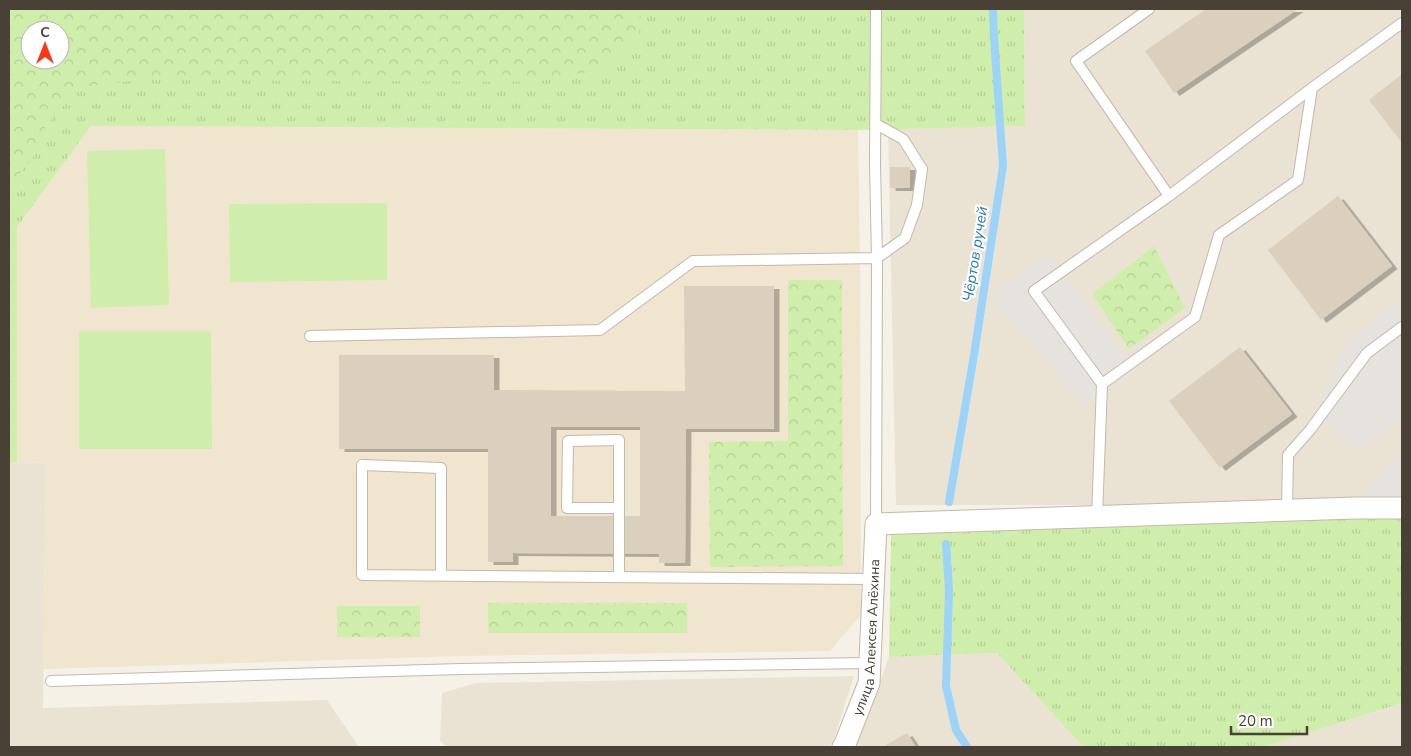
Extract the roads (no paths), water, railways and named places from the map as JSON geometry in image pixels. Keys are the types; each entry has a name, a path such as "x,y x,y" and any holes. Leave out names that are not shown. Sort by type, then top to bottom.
{"street":[{"path":"876,524 1402,508"},
{"name":"улица Алексея Алёхина","path":"843,747 846,744 869,684 876,524"}],"lane":[{"path":"876,9 876,524"},
{"path":"1150,9 1076,61 1169,196"},
{"path":"1097,517 1102,384 1034,291 1169,196 1402,23"},
{"path":"1102,384 1195,317 1219,235 1298,180 1312,88"},
{"path":"310,336 600,330 693,260 877,258 905,238 917,204 922,169 903,139 876,124"},
{"path":"1287,510 1288,455 1310,430 1367,353 1402,327"},
{"path":"618,577 619,508 619,440 568,441 567,508 619,508"},
{"path":"441,576 441,468 362,465 362,575 441,576 874,579"},
{"path":"51,681 461,669 870,663"}],"waterway":[{"name":"Чёртов ручей","path":"949,502 1003,166 993,9"},
{"name":"Чёртов ручей","path":"946,544 949,591 946,686 956,730 967,747"}]}
